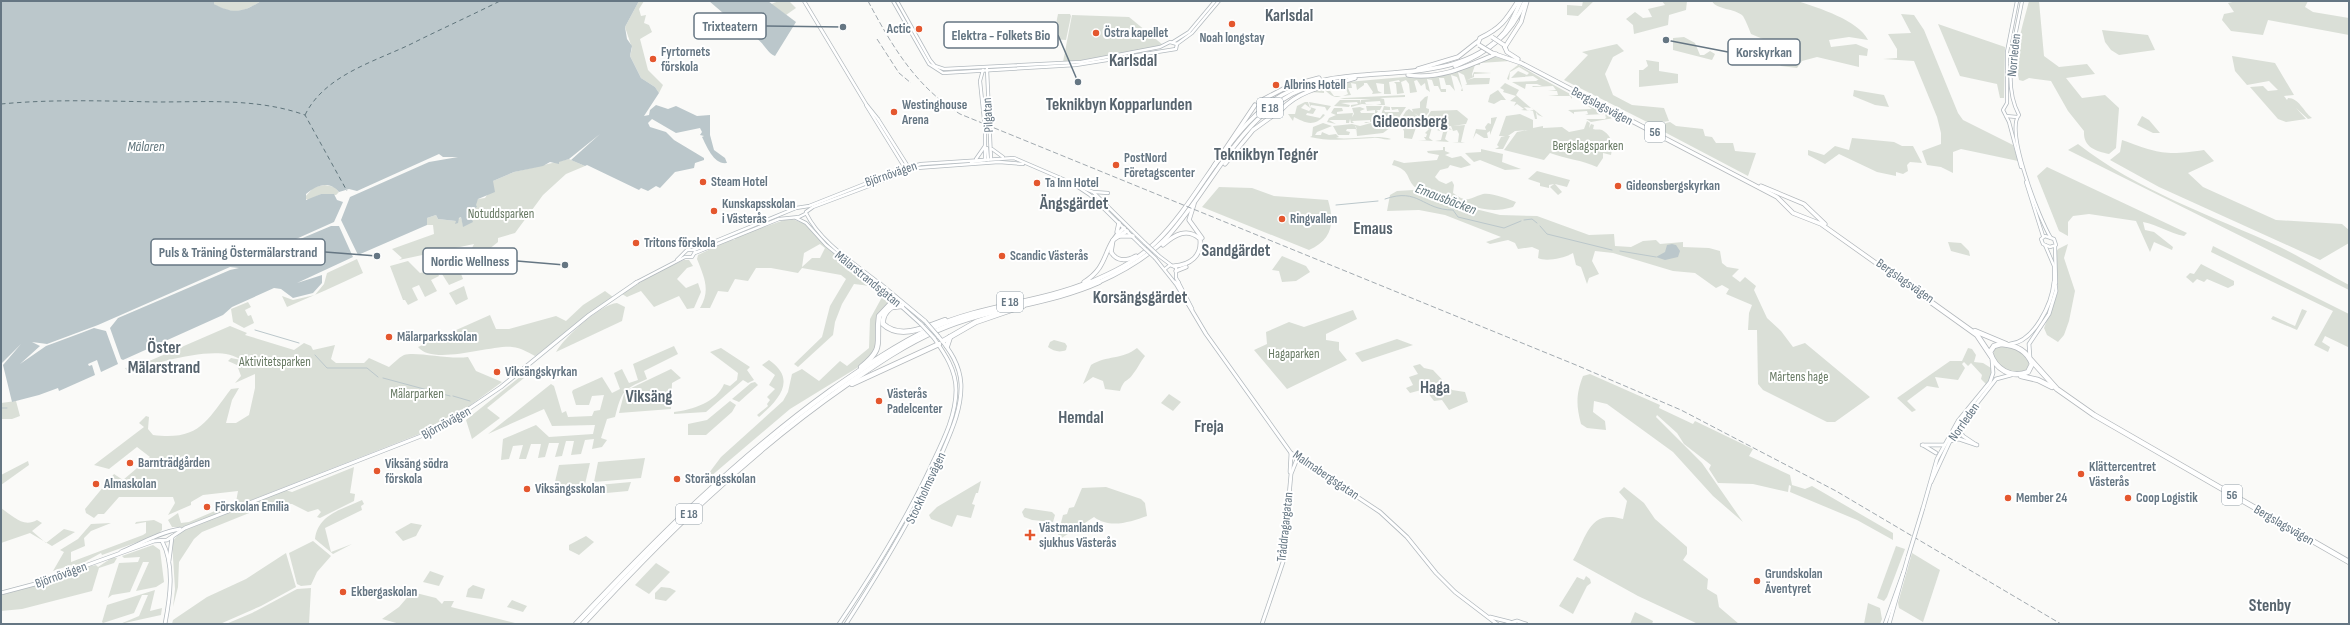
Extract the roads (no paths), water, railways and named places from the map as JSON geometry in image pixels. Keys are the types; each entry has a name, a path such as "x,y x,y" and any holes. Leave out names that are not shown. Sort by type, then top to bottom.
{"highway":[{"path":"1478,43 1484,36 1493,33 1501,26 1518,1"},
{"name":"E 18","path":"1264,99 1303,82 1328,76 1388,74 1434,69 1477,53 1492,43 1506,30 1515,16 1521,1"},
{"path":"1497,54 1502,52 1522,22 1526,1"},
{"name":"E 18","path":"1408,75 1451,67 1484,52 1510,30 1526,1"},
{"name":"Bergslagsvägen","path":"1484,36 1492,37 1505,46 1511,55 1581,94 1794,201"},
{"name":"E 18","path":"1388,74 1419,69 1448,61 1472,49 1478,43"},
{"name":"56","path":"1478,43 1492,53 1497,54"},
{"name":"Bergslagsvägen","path":"1497,54 1521,63 1770,193 1788,208"},
{"name":"E 18","path":"891,307 884,315 883,322 888,328 897,331 916,329 967,314 1054,293 1101,278 1121,268 1144,253 1167,230 1249,129 1276,104 1311,86 1355,78 1425,75 1449,71 1497,54"},
{"name":"E 18","path":"583,624 649,554 714,492 788,428 841,389 890,356 940,329 988,311 1081,289 1106,280 1131,267 1155,248 1195,200 1247,126 1278,98 1305,84 1345,76"},
{"name":"E 18","path":"1282,109 1291,99 1308,90 1355,78"},
{"name":"E 18","path":"1210,177 1216,161 1255,105"},
{"name":"E 18","path":"1210,177 1253,130 1271,117"},
{"name":"E 18","path":"1176,271 1195,261 1203,248 1202,238 1189,220 1195,200"},
{"path":"1788,208 1788,203 1794,201"},
{"name":"56","path":"1794,201 1804,204 1808,209"},
{"name":"56","path":"1788,208 1793,213 1801,216"},
{"path":"1801,216 1807,214 1808,209"},
{"name":"Bergslagsvägen","path":"1808,209 1822,222 1977,332 2007,344"},
{"name":"Bergslagsvägen","path":"1801,216 1820,224 1977,335 1991,358"},
{"path":"1119,223 1118,234 1133,236"},
{"name":"E 18","path":"1054,293 1084,282 1098,273 1104,265 1108,244 1118,234 1127,228"},
{"name":"E 18","path":"1155,248 1159,248 1172,237 1182,232 1191,232 1198,236 1201,242 1198,253 1185,265 1173,266"},
{"name":"E 18","path":"1118,234 1110,247 1114,257 1128,260 1144,253"},
{"path":"891,307 896,300"},
{"name":"E 18","path":"843,382 875,354 880,340 879,316 896,300"},
{"name":"E 18","path":"841,389 941,342 976,322 1036,300"},
{"path":"891,307 902,306"},
{"name":"E 18","path":"576,624 644,552 706,493 781,428 843,382 915,337 967,314"},
{"path":"947,346 953,335"},
{"path":"1991,358 1994,346 2007,344"},
{"name":"56","path":"2007,344 2023,351 2030,359"},
{"name":"56","path":"1991,358 1999,368 2016,374"},
{"path":"2016,374 2028,372 2031,366 2030,359"},
{"name":"Bergslagsvägen","path":"2030,359 2038,372 2052,384 2115,427"},
{"name":"Bergslagsvägen","path":"2016,374 2046,384 2115,427 2349,562"}],"main road":[{"path":"804,1 902,163 908,169"},
{"path":"807,1 810,9"},
{"path":"893,1 934,64 944,69 981,67 987,77"},
{"path":"897,1 929,64 939,71 946,73 1082,64 1168,49 1176,49 1177,44 1192,33 1219,1"},
{"path":"984,71 999,66 1088,61 1166,45 1189,32 1215,1"},
{"name":"Norrleden","path":"2005,116 2002,110 2006,107 2007,52 2017,1"},
{"name":"Norrleden","path":"2017,118 2019,115 2015,109 2012,95 2011,69 2022,1"},
{"path":"1173,42 1177,44"},
{"path":"1166,45 1168,49"},
{"path":"939,71 952,69"},
{"path":"987,77 991,70"},
{"name":"Pilgatan","path":"984,71 985,146 988,160"},
{"name":"Pilgatan","path":"987,77 989,134 992,149 988,160"},
{"path":"865,103 878,119 908,169"},
{"path":"2006,107 2015,109"},
{"path":"2005,116 2017,118 2016,134 2024,168 2046,232 2055,241 2054,259 2056,291 2052,308 2036,329 2022,342 2007,344"},
{"path":"2005,116 2010,122 2043,236 2040,240 2045,245 2052,264 2054,291 2049,306 2029,344 2030,359"},
{"path":"976,159 985,146"},
{"path":"992,149 1003,157"},
{"path":"988,160 1003,157 1008,158 1026,163 1093,192 1108,193"},
{"path":"988,160 1008,158"},
{"name":"Björnövägen","path":"793,210 900,169 948,164 976,159 988,160"},
{"path":"988,160 1025,164 1076,186 1096,200 1119,223 1127,228 1164,269 1173,266"},
{"name":"Björnövägen","path":"948,164 966,165 988,160"},
{"path":"900,169 902,163"},
{"name":"Björnövägen","path":"795,217 802,217 813,207 908,169"},
{"path":"1093,192 1096,200"},
{"path":"1102,196 1102,202"},
{"path":"1096,200 1102,202 1127,228 1159,256 1173,266"},
{"name":"Mälarstrandsgatan","path":"801,207 806,213 807,219 828,241 896,300 934,338 941,342"},
{"path":"793,210 791,214 795,217"},
{"path":"695,252 793,210"},
{"path":"685,257 684,252 688,249 695,252 756,228 788,217 795,217"},
{"name":"Mälarstrandsgatan","path":"795,217 806,224 826,245 925,321 938,336 941,342"},
{"path":"2043,236 2051,238"},
{"path":"2045,245 2055,246"},
{"name":"Björnövägen","path":"675,261 684,252"},
{"name":"Björnövägen","path":"1,593 35,584 119,553 172,536 185,528 439,429 470,410 616,296 675,261 685,257 692,257 695,252"},
{"name":"Malmabergsgatan","path":"1173,266 1192,310"},
{"name":"Malmabergsgatan","path":"1164,269 1231,370 1291,453 1297,459 1380,512 1407,537 1436,573 1455,592 1497,624"},
{"path":"1168,274 1176,271"},
{"name":"Stockholmsvägen","path":"846,624 883,568 911,520 956,418 961,383 958,366 947,346 941,342"},
{"name":"Stockholmsvägen","path":"839,624 885,557 907,518 950,421 955,402 956,382 951,363 941,342"},
{"name":"Norrleden","path":"1889,624 1937,459 1958,421 1990,382 1991,358"},
{"name":"Norrleden","path":"1929,485 1950,441 1958,428 1996,379 2016,374"},
{"path":"1950,441 1959,439 1976,445 1963,436 1958,428"},
{"path":"1936,453 1934,450 1922,445 1944,445"},
{"name":"Tråddragargatan","path":"1262,624 1283,562 1291,474 1291,453"},
{"name":"Tråddragargatan","path":"1291,474 1297,459"},
{"name":"Björnövägen","path":"119,553 160,535 165,531 185,528"},
{"path":"165,624 170,594 169,563 172,536 171,530"},
{"path":"160,535 161,540 165,544 169,563"},
{"name":"Norrleden","path":"1885,624 1902,572 1904,571"},
{"name":"Malmabergsgatan","path":"1486,615 1509,623 1517,621 1526,624"}],"water":[{"name":"Mälaren","path":"1,1 214,1 214,4 221,7 232,11 238,11 248,8 261,1 639,1 625,27 627,39 632,46 630,56 641,78 655,87 659,93 644,116 649,115 650,110 656,105 668,109 676,106 697,116 710,115 710,135 714,150 725,158 727,163 722,163 715,158 706,146 702,137 704,136 700,135 702,132 700,128 676,133 652,119 648,123 650,127 666,132 674,140 704,158 704,160 695,163 694,168 675,172 660,188 656,186 648,191 641,188 639,190 587,165 585,166 571,160 600,134 569,159 559,162 559,164 550,162 543,166 514,172 493,181 495,192 478,199 476,205 477,207 469,213 473,222 463,227 461,217 459,218 458,223 455,224 456,221 438,219 436,215 427,218 427,225 358,255 341,220 350,197 429,162 458,157 443,157 439,154 357,191 349,189 339,192 331,186 318,186 306,194 306,200 321,194 334,194 337,200 343,202 334,222 267,252 239,257 267,253 331,226 339,226 353,257 297,283 322,275 322,283 313,293 293,298 281,289 274,288 232,307 223,315 123,360 121,359 110,328 118,318 230,270 239,268 230,267 98,325 47,344 32,342 40,346 20,364 46,346 94,328 106,331 118,364 101,372 97,360 88,364 89,366 92,365 95,375 59,391 58,388 12,402 3,365 21,344 1,364"},
{"path":"709,1 768,1 796,22 775,56 754,37 759,34 736,16 730,19"},
{"path":"1667,245 1676,245 1680,251 1678,257 1665,260 1656,257 1665,252"}],"waterway":[{"name":"Emausbäcken","path":"1385,199 1396,196 1413,197 1434,207 1453,210 1458,217 1504,228 1521,221"},
{"name":"Emausbäcken","path":"1336,205 1378,201"},
{"name":"Emausbäcken","path":"1524,220 1532,219 1537,223"},
{"name":"Emausbäcken","path":"1540,226 1547,234 1612,250"},
{"name":"Emausbäcken","path":"1620,251 1656,257"},
{"path":"255,330 299,343"},
{"path":"315,355 327,368 367,368 378,377"},
{"path":"383,378 450,396"},
{"path":"453,396 470,401"},
{"path":"1,408 7,408"}],"railway":[{"path":"868,1 886,34 906,64 930,91 960,114 1576,365 1681,410 1836,491 2061,624"},
{"path":"877,39 899,73 911,83"}],"place":[{"name":"Noah longstay","path":"1232,24"},
{"name":"Trixteatern","path":"843,27"},
{"name":"Actic","path":"919,29"},
{"name":"Östra kapellet","path":"1096,33"},
{"name":"Korskyrkan","path":"1666,40"},
{"name":"Fyrtornets förskola","path":"653,59"},
{"name":"Elektra - Folkets Bio","path":"1078,82"},
{"name":"Albrins Hotell","path":"1276,85"},
{"name":"Westinghouse Arena","path":"894,112"},
{"name":"PostNord Företagscenter","path":"1116,165"},
{"name":"Steam Hotel","path":"703,182"},
{"name":"Ta Inn Hotel","path":"1037,183"},
{"name":"Gideonsbergskyrkan","path":"1618,186"},
{"name":"Kunskapsskolan i Västerås","path":"714,211"},
{"name":"Ringvallen","path":"1282,219"},
{"name":"Tritons förskola","path":"636,243"},
{"name":"Puls & Träning Östermälarstrand","path":"377,256"},
{"name":"Scandic Västerås","path":"1002,256"},
{"name":"Nordic Wellness","path":"565,265"},
{"name":"Mälarparksskolan","path":"389,337"},
{"name":"Viksängskyrkan","path":"497,372"},
{"name":"Västerås Padelcenter","path":"879,401"},
{"name":"Barnträdgården","path":"130,463"},
{"name":"Viksäng södra förskola","path":"377,471"},
{"name":"Klättercentret Västerås","path":"2081,474"},
{"name":"Storängsskolan","path":"677,479"},
{"name":"Almaskolan","path":"96,484"},
{"name":"Viksängsskolan","path":"527,489"},
{"name":"Member 24","path":"2008,498"},
{"name":"Coop Logistik","path":"2128,498"},
{"name":"Förskolan Emilia","path":"207,507"},
{"name":"Västmanlands sjukhus Västerås","path":"1030,535"},
{"name":"Grundskolan Äventyret","path":"1757,581"},
{"name":"Ekbergaskolan","path":"343,592"}],"district":[{"name":"Karlsdal","path":"1289,16"},
{"name":"Karlsdal","path":"1133,61"},
{"name":"Teknikbyn Kopparlunden","path":"1119,105"},
{"name":"Gideonsberg","path":"1410,122"},
{"name":"Teknikbyn Tegnér","path":"1266,155"},
{"name":"Ängsgärdet","path":"1074,204"},
{"name":"Emaus","path":"1373,229"},
{"name":"Sandgärdet","path":"1236,251"},
{"name":"Korsängsgärdet","path":"1140,298"},
{"name":"Öster Mälarstrand","path":"164,358"},
{"name":"Haga","path":"1435,388"},
{"name":"Viksäng","path":"649,397"},
{"name":"Hemdal","path":"1081,418"},
{"name":"Freja","path":"1209,427"},
{"name":"Stenby","path":"2270,606"}],"park label":[{"name":"Bergslagsparken","path":"1588,146"},
{"name":"Notuddsparken","path":"501,214"},
{"name":"Hagaparken","path":"1294,354"},
{"name":"Aktivitetsparken","path":"275,362"},
{"name":"Mårtens hage","path":"1799,377"},
{"name":"Mälarparken","path":"417,394"}]}
